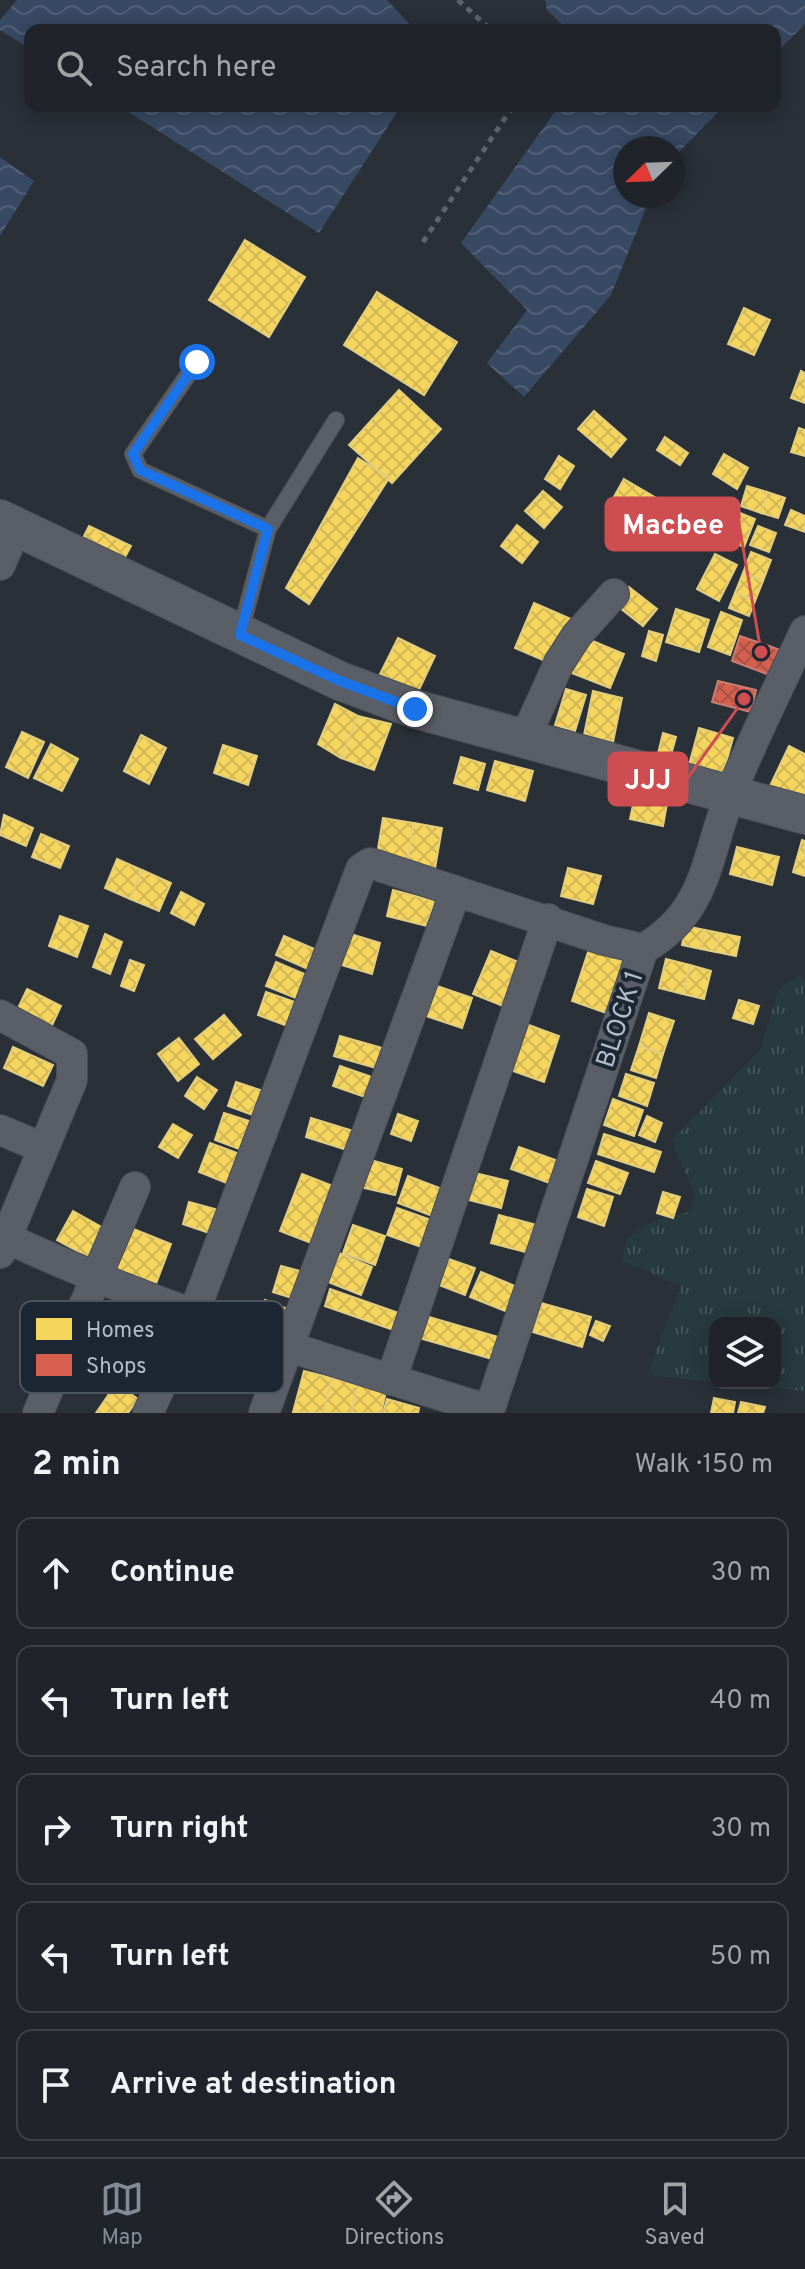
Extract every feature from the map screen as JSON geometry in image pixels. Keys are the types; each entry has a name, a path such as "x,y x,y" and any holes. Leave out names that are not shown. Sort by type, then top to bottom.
{"street":[{"path":"0,565 8,523 340,681 415,709 805,815"},
{"path":"524,740 559,663 577,635 614,594"},
{"name":"BLOCK 1","path":"391,1380 482,1408 491,1405 643,949 669,934 701,888 730,795 805,631"},
{"path":"199,1301 361,869 370,863 548,919 604,940 643,949"},
{"path":"284,1364 456,891"},
{"path":"284,1347 391,1380 548,919"},
{"path":"0,1015 72,1054 72,1080 2,1242 162,1301"},
{"path":"0,1130 41,1147"},
{"path":"87,1301 135,1187"},
{"path":"38,1413 47,1393"},
{"path":"148,1413 157,1393"},
{"path":"264,1413 272,1393"}],"lane":[{"path":"197,362 133,454 140,470 268,529"},
{"path":"240,635 268,529 336,420"}],"path":[{"path":"458,0 484,24"},
{"path":"423,242 509,112"}],"green space":[{"path":"799,975 805,981 805,1391 781,1388 781,1317 709,1317 709,1381 647,1375 681,1286 622,1261 626,1239 655,1220 688,1212 695,1195 671,1141 760,1050 778,990"}],"water":[{"path":"17,0 387,0 409,24 24,24 24,45 0,30 0,20"},
{"path":"545,0 805,0 805,24 781,48 781,24 562,24 547,10"},
{"path":"128,112 397,112 319,233"},
{"path":"555,112 718,112 685,146 685,136 613,136 613,208 646,208 611,295 524,397 487,363 527,310 461,243"},
{"path":"0,157 34,181 0,236"}],"building: Homes":[{"path":"245,240 305,277 269,337 209,300"},
{"path":"377,292 457,342 424,395 344,345"},
{"path":"744,308 770,320 754,355 728,344"},
{"path":"801,371 805,373 805,403 791,398"},
{"path":"399,390 441,429 392,483 349,445"},
{"path":"594,411 626,439 611,457 578,429"},
{"path":"799,428 805,430 805,456 791,452"},
{"path":"665,437 688,453 680,465 657,450"},
{"path":"724,454 748,468 737,489 713,474"},
{"path":"559,456 574,466 560,489 545,479"},
{"path":"358,458 389,478 309,604 286,588"},
{"path":"624,479 660,500 641,532 606,511"},
{"path":"747,486 767,492 761,513 741,506"},
{"path":"543,491 562,507 544,528 525,511"},
{"path":"767,492 785,498 778,518 761,513"},
{"path":"791,510 805,516 805,532 785,525"},
{"path":"740,513 755,519 744,547 729,541"},
{"path":"517,525 538,542 522,563 501,546"},
{"path":"89,526 131,546 124,559 82,540"},
{"path":"758,526 776,533 769,552 750,545"},
{"path":"751,552 771,560 763,581 743,573"},
{"path":"715,554 737,565 719,601 697,589"},
{"path":"743,573 763,581 755,601 735,593"},
{"path":"629,587 657,609 643,626 615,604"},
{"path":"735,593 755,601 749,616 729,608"},
{"path":"534,603 571,619 552,664 515,648"},
{"path":"676,609 709,620 699,652 666,642"},
{"path":"721,612 742,620 730,655 708,647"},
{"path":"649,631 663,635 656,661 642,656"},
{"path":"583,637 624,654 610,688 569,672"},
{"path":"398,638 435,656 418,692 380,674"},
{"path":"566,689 586,695 575,731 555,725"},
{"path":"593,691 622,698 613,742 584,735"},
{"path":"335,704 358,716 341,758 318,744"},
{"path":"358,716 391,724 374,770 341,758"},
{"path":"699,728 733,738 720,785 686,776"},
{"path":"22,732 44,742 28,778 6,767"},
{"path":"663,733 676,737 666,773 654,770"},
{"path":"141,735 166,748 149,784 124,771"},
{"path":"51,744 78,759 62,791 34,778"},
{"path":"223,745 257,756 248,785 214,773"},
{"path":"789,746 805,754 805,807 769,788"},
{"path":"461,757 485,764 478,790 454,783"},
{"path":"495,761 533,771 525,801 487,790"},
{"path":"636,791 668,798 663,826 630,819"},
{"path":"4,815 33,828 26,846 0,835"},
{"path":"383,818 414,823 406,870 376,861"},
{"path":"414,823 442,828 434,874 406,870"},
{"path":"41,834 69,846 60,868 32,857"},
{"path":"802,840 805,841 805,876 793,872"},
{"path":"737,847 779,857 772,885 730,874"},
{"path":"117,859 142,870 130,899 105,888"},
{"path":"568,868 601,876 593,904 561,896"},
{"path":"142,870 171,883 159,911 130,899"},
{"path":"393,890 434,901 427,926 387,916"},
{"path":"181,892 204,904 194,925 171,913"},
{"path":"60,916 88,926 77,957 49,946"},
{"path":"686,926 705,930 701,949 682,945"},
{"path":"705,930 720,933 716,952 701,949"},
{"path":"344,932 380,943 372,974 335,963"},
{"path":"720,933 740,937 736,956 716,952"},
{"path":"105,934 122,942 110,974 93,967"},
{"path":"284,936 319,951 310,970 276,955"},
{"path":"589,949 627,963 609,1014 572,1001"},
{"path":"491,951 521,963 503,1006 473,994"},
{"path":"666,959 690,965 683,994 659,988"},
{"path":"130,960 144,965 134,991 121,986"},
{"path":"276,962 307,975 298,999 266,986"},
{"path":"690,965 711,971 704,999 683,994"},
{"path":"431,984 472,998 462,1028 420,1014"},
{"path":"27,989 61,1006 46,1038 12,1021"},
{"path":"266,992 298,1003 290,1027 258,1015"},
{"path":"739,1000 759,1006 753,1024 733,1018"},
{"path":"649,1013 674,1021 663,1054 639,1046"},
{"path":"224,1015 241,1035 213,1059 195,1039"},
{"path":"526,1024 559,1036 544,1082 510,1070"},
{"path":"340,1036 382,1048 376,1068 334,1056"},
{"path":"179,1038 199,1064 178,1081 158,1054"},
{"path":"639,1046 663,1054 656,1078 631,1070"},
{"path":"13,1047 53,1065 43,1086 4,1068"},
{"path":"340,1066 375,1078 368,1098 333,1086"},
{"path":"626,1074 654,1083 647,1106 619,1096"},
{"path":"197,1077 217,1090 204,1109 185,1096"},
{"path":"236,1082 263,1091 255,1116 228,1106"},
{"path":"613,1099 643,1110 634,1136 604,1125"},
{"path":"224,1113 252,1122 242,1150 215,1140"},
{"path":"398,1114 418,1121 411,1141 391,1134"},
{"path":"647,1116 662,1123 655,1142 639,1135"},
{"path":"311,1118 353,1131 347,1150 306,1137"},
{"path":"173,1124 192,1135 178,1158 159,1147"},
{"path":"604,1134 661,1152 654,1172 598,1154"},
{"path":"210,1143 240,1154 229,1184 199,1172"},
{"path":"519,1147 564,1163 555,1185 511,1169"},
{"path":"367,1159 402,1169 395,1195 360,1187"},
{"path":"596,1161 628,1173 620,1194 588,1183"},
{"path":"475,1173 508,1181 501,1208 469,1200"},
{"path":"302,1174 333,1186 311,1243 280,1231"},
{"path":"408,1176 445,1190 435,1217 398,1203"},
{"path":"587,1189 613,1197 604,1226 578,1217"},
{"path":"663,1192 680,1197 673,1218 657,1213"},
{"path":"189,1202 222,1211 215,1235 183,1224"},
{"path":"397,1208 437,1222 427,1249 387,1235"},
{"path":"73,1211 105,1229 90,1258 57,1240"},
{"path":"499,1215 544,1227 537,1255 491,1243"},
{"path":"353,1225 385,1236 375,1265 343,1253"},
{"path":"131,1228 171,1244 154,1289 113,1273"},
{"path":"339,1253 372,1267 361,1295 328,1282"},
{"path":"440,1256 475,1268 465,1295 431,1282"},
{"path":"281,1266 300,1271 292,1298 273,1292"},
{"path":"481,1272 520,1288 510,1313 470,1297"},
{"path":"330,1289 404,1315 399,1332 325,1306"},
{"path":"120,1295 132,1301 117,1301"},
{"path":"541,1303 591,1317 582,1347 533,1332"},
{"path":"284,1307 293,1311 284,1335"},
{"path":"422,1315 498,1337 492,1359 416,1337"},
{"path":"596,1321 610,1326 603,1341 590,1335"},
{"path":"304,1371 332,1378 323,1413 293,1412"},
{"path":"332,1378 358,1385 351,1413 323,1413"},
{"path":"358,1385 386,1392 381,1413 351,1413"},
{"path":"110,1393 129,1393 138,1399 128,1413 96,1413"},
{"path":"714,1398 735,1402 733,1413 711,1413"},
{"path":"387,1399 419,1408 418,1413 383,1413"},
{"path":"741,1402 765,1407 763,1413 738,1413"}],"building: Shops":[{"path":"740,636 783,651 775,677 732,661"},
{"path":"718,681 756,690 751,712 712,702"}],"place":[{"name":"Macbee","path":"761,652"},
{"name":"JJJ","path":"744,699"}],"route":[{"path":"197,362 133,454 140,470 157,480 268,529 240,635 340,681 415,709"}]}
